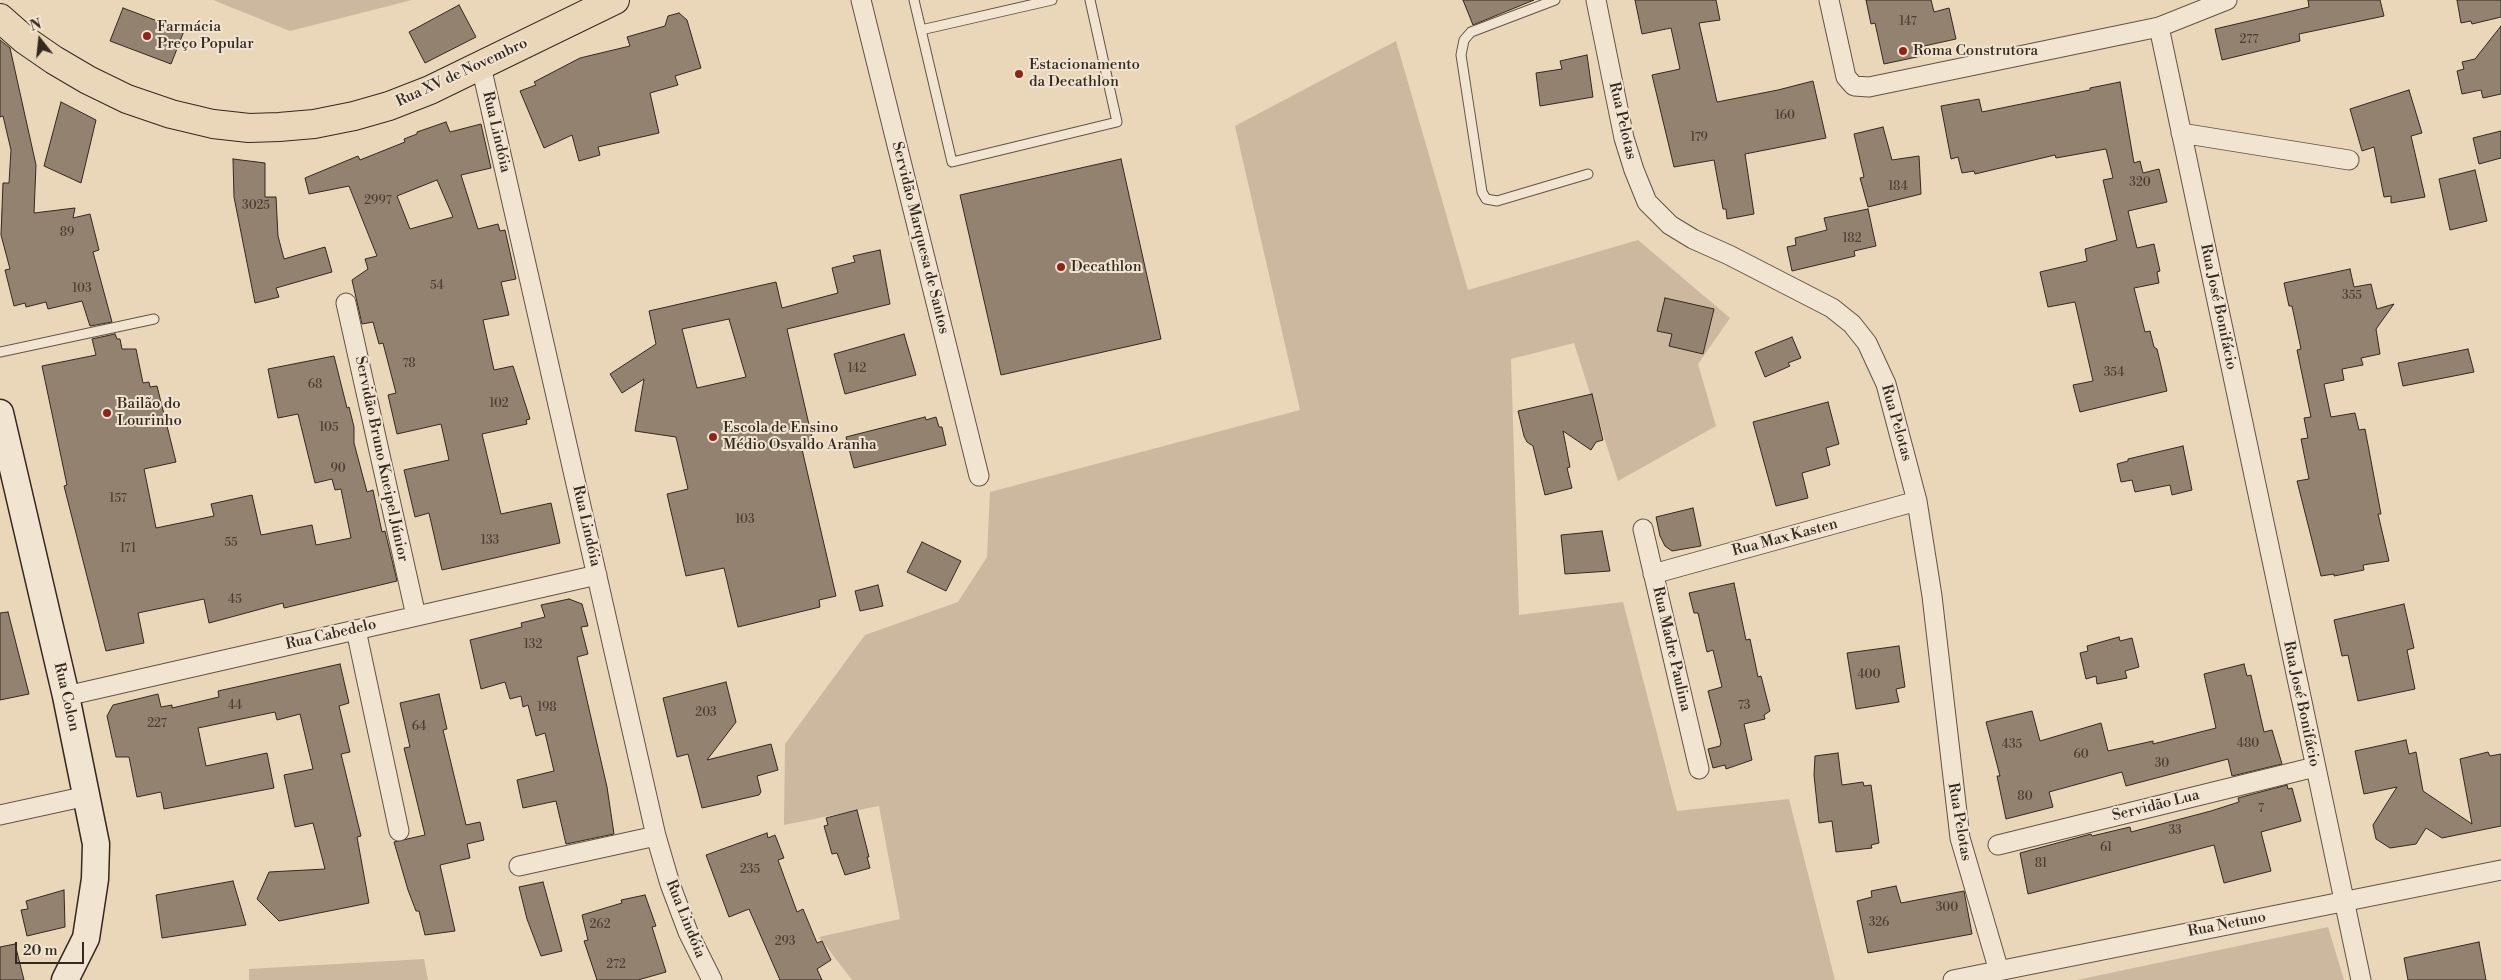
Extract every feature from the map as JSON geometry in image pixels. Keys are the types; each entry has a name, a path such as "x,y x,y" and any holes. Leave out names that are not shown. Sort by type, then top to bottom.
{"main road":[{"name":"Rua XV de Novembro","path":"0,18 25,40 88,80 154,108 213,124 248,128 314,124 354,116 422,93 482,66 616,0"}],"street":[{"name":"Servidão Marquesa de Santos","path":"861,0 979,476"},
{"name":"Rua Pelotas","path":"1596,0 1624,138 1647,202 1670,225 1693,239 1729,255 1832,308 1852,324 1867,343 1886,384 1918,501 1932,596 1956,815 1967,868 1999,971"},
{"path":"1829,0 1846,77 1854,86 1869,87 2159,27 2227,0"},
{"name":"Rua José Bonifácio","path":"2159,27 2361,980"},
{"name":"Rua Lindóia","path":"482,66 656,836 670,884 688,932 712,980"},
{"path":"2181,133 2349,160"},
{"name":"Servidão Bruno Kneipel Júnior","path":"346,303 416,616"},
{"name":"Rua Colon","path":"0,413 66,696 96,844 95,879 86,938 65,980"},
{"name":"Rua Max Kasten","path":"1653,574 1918,501"},
{"name":"Rua Madre Paulina","path":"1643,529 1699,769"},
{"name":"Rua Cabedelo","path":"66,696 597,575"},
{"path":"356,630 399,831"},
{"name":"Servidão Lua","path":"1998,845 2315,767"},
{"path":"0,815 87,796"},
{"path":"519,866 656,836"},
{"name":"Rua Netuno","path":"1952,980 2501,870"}],"lane":[{"path":"914,0 952,162 1117,122 1090,0"},
{"path":"921,30 1052,0"},
{"path":"1556,0 1471,32 1464,40 1461,55 1482,192 1486,199 1497,201 1588,174"},
{"path":"0,352 154,319"}],"shaded area":[{"path":"213,0 412,0 290,31"},
{"path":"1396,41 1468,290 1638,240 1730,318 1698,364 1716,426 1618,481 1574,343 1511,359 1519,615 1623,602 1677,811 1789,799 1835,980 852,980 819,937 900,919 879,806 784,825 785,744 865,635 958,602 987,557 990,492 1300,410 1235,126"},
{"path":"2328,927 2344,980 2077,980"},
{"path":"424,959 428,980 249,980 249,969"}],"building":[{"path":"1463,0 1534,0 1473,25"},
{"path":"1635,0 1716,0 1720,20 1699,23 1717,102 1813,81 1826,138 1745,154 1754,214 1727,219 1726,209 1723,209 1714,160 1674,167 1652,75 1680,69 1671,28 1642,34"},
{"path":"1866,0 1931,0 1934,12 1949,8 1956,39 1924,46 1926,55 1884,64 1875,23 1871,24"},
{"path":"2308,0 2380,0 2384,16 2299,34 2300,41 2222,60 2215,29 2309,7"},
{"path":"2457,0 2501,0 2501,17 2472,24 2471,21 2461,23"},
{"path":"459,5 476,37 425,63 409,32"},
{"name":"Farmácia Preço Popular","path":"123,8 184,31 171,64 110,41"},
{"path":"679,13 687,20 701,68 675,76 678,85 650,93 659,133 598,147 600,155 579,161 572,135 544,148 520,91 536,85 534,82 580,58 630,46 627,37 665,26 668,16"},
{"path":"2501,26 2501,94 2483,98 2481,90 2462,94 2457,71 2464,69 2462,62 2475,59"},
{"path":"0,40 10,48 36,165 34,213 75,208 73,218 90,214 99,250 93,252 112,322 90,326 82,301 48,309 46,302 26,307 25,303 14,306 5,270 10,269 1,235 3,183 9,183 11,150 3,116 0,117"},
{"path":"1587,55 1593,97 1540,106 1536,73 1562,69 1560,61"},
{"path":"2120,82 2134,163 2140,161 2143,173 2159,169 2167,202 2128,211 2137,248 2154,244 2160,271 2157,272 2159,283 2134,288 2145,332 2150,331 2154,347 2157,349 2167,391 2080,412 2073,385 2093,381 2075,302 2048,307 2040,272 2087,261 2085,249 2117,240 2103,180 2113,178 2106,149 2056,158 2055,155 1975,174 1974,171 1962,173 1958,157 1951,159 1941,106 1979,99 1982,112"},
{"path":"2409,90 2422,133 2411,136 2425,197 2391,203 2391,196 2384,197 2374,147 2362,151 2350,109"},
{"path":"61,102 96,120 81,183 44,166"},
{"path":"446,122 450,132 481,124 491,168 461,175 478,229 498,224 500,231 505,230 516,279 501,282 509,315 483,320 494,370 513,366 530,419 526,420 527,424 482,434 501,514 551,503 560,543 442,570 429,513 415,517 404,470 449,460 441,424 397,434 388,395 396,393 383,343 379,344 373,322 362,324 352,280 368,269 365,259 377,256 349,186 309,194 305,178 358,156 360,160 405,142 404,139 417,134 417,132","holes":["437,180 453,217 410,229 397,196"]},
{"path":"1883,127 1892,160 1919,156 1921,194 1868,207 1860,178 1864,177 1854,134"},
{"path":"2501,131 2501,158 2479,164 2473,138"},
{"path":"233,159 265,163 265,197 276,197 278,236 284,259 325,247 332,272 276,288 279,297 255,303 234,197"},
{"name":"Decathlon","path":"1121,159 1161,339 1001,375 960,195"},
{"path":"2475,170 2487,221 2450,230 2439,179"},
{"path":"1868,209 1876,246 1854,251 1855,256 1792,271 1787,247 1796,245 1795,238 1827,230 1824,218"},
{"name":"Escola de Ensino Médio Osvaldo Aranha","path":"880,250 890,304 787,329 813,442 801,445 836,596 819,600 820,607 738,627 724,568 686,576 667,494 688,489 676,437 635,431 644,379 622,393 610,374 656,344 649,311 776,282 782,308 838,293 832,268 855,262 853,256","holes":["729,319 746,377 697,388 682,329"]},
{"path":"2350,269 2354,287 2371,284 2377,309 2394,304 2376,329 2380,354 2361,358 2363,365 2342,369 2344,380 2324,384 2331,417 2355,413 2359,430 2365,429 2381,514 2378,514 2389,561 2363,565 2364,570 2334,576 2334,574 2321,576 2297,481 2309,479 2301,439 2308,438 2304,418 2311,417 2297,350 2301,349 2292,306 2289,306 2284,283"},
{"path":"1665,298 1714,309 1703,354 1669,346 1672,334 1657,331"},
{"path":"115,334 117,339 120,339 122,349 136,349 143,383 149,382 150,387 157,386 176,462 144,469 156,528 214,516 211,504 252,495 261,535 312,525 316,545 351,538 341,489 335,490 332,479 315,483 298,414 278,418 268,369 334,356 347,408 349,407 354,427 354,443 367,492 373,490 382,532 385,531 397,581 284,608 283,603 209,623 204,599 138,613 144,643 106,651 64,486 67,485 42,366 96,355 92,339"},
{"path":"904,334 916,375 845,394 834,354"},
{"path":"1792,337 1801,358 1788,363 1790,366 1765,377 1755,352"},
{"path":"2468,349 2474,372 2403,386 2398,363"},
{"path":"1592,394 1603,440 1596,442 1591,450 1563,431 1570,467 1567,468 1572,488 1545,495 1533,446 1527,442 1524,436 1518,411"},
{"path":"1828,402 1839,444 1826,448 1830,465 1802,473 1808,498 1776,506 1753,422"},
{"path":"925,417 926,420 936,417 939,427 942,427 946,445 854,468 846,437"},
{"path":"2183,446 2192,490 2172,495 2170,485 2135,492 2132,480 2121,482 2117,464 2128,461 2128,459"},
{"path":"1693,508 1701,546 1672,551 1665,546 1660,536 1656,517"},
{"path":"1602,531 1610,571 1565,574 1561,535"},
{"path":"922,542 961,561 946,591 907,572"},
{"path":"1734,583 1746,640 1750,639 1758,677 1761,676 1770,711 1764,715 1765,719 1744,724 1752,760 1726,769 1725,765 1713,768 1708,749 1720,746 1721,742 1708,691 1722,687 1713,650 1707,652 1698,613 1694,613 1689,593"},
{"path":"878,585 883,606 860,611 855,591"},
{"path":"569,599 582,604 588,626 581,627 588,654 577,657 607,787 614,834 566,844 556,801 523,808 517,780 554,771 545,733 536,736 528,705 523,707 521,696 510,699 505,682 481,689 470,640 522,627 521,623 545,617 541,605"},
{"path":"2404,604 2414,648 2407,650 2415,689 2358,701 2348,655 2342,656 2334,620"},
{"path":"8,612 29,694 0,700 0,613"},
{"path":"2119,637 2120,641 2132,638 2139,667 2125,671 2127,678 2097,684 2096,676 2086,679 2080,653 2088,651 2087,646"},
{"path":"1899,646 1905,687 1896,689 1899,702 1856,709 1847,653"},
{"path":"340,664 349,703 339,706 350,752 341,754 361,836 357,837 369,903 279,921 257,899 269,872 325,869 313,823 295,827 284,775 313,769 300,714 277,720 275,712 198,728 206,766 267,753 274,788 164,809 161,792 137,797 129,757 116,757 107,716 113,705 158,694 161,707 172,705 172,708 219,697 218,691"},
{"path":"2244,664 2247,676 2251,675 2264,732 2272,730 2282,764 2232,776 2228,759 2126,786 2122,772 2049,792 2053,807 2006,819 1997,776 2000,776 1986,722 2032,711 2040,741 2101,723 2108,751 2153,741 2153,744 2216,728 2204,674"},
{"path":"726,682 736,722 707,760 771,744 778,770 757,776 761,792 759,795 702,808 688,754 677,757 663,698"},
{"path":"439,694 447,729 443,730 466,825 480,822 484,840 467,844 470,858 440,865 455,931 425,935 419,911 416,911 408,890 394,842 425,835 404,748 410,747 400,703"},
{"path":"2406,740 2409,754 2416,752 2423,791 2472,824 2460,759 2488,752 2490,756 2501,754 2501,826 2442,838 2426,828 2416,844 2390,848 2376,839 2373,825 2397,787 2364,794 2355,751"},
{"path":"1838,753 1842,785 1863,782 1864,786 1871,785 1879,843 1871,845 1872,848 1836,852 1832,821 1819,823 1814,775 1815,756"},
{"path":"2287,785 2288,789 2292,788 2301,821 2261,832 2271,871 2224,883 2214,845 2028,894 2020,853 2091,834 2092,836 2130,827 2131,832 2211,811 2239,802 2238,798"},
{"path":"857,810 870,868 845,875 837,853 832,854 824,826 828,825 826,818"},
{"path":"767,833 768,838 775,835 784,858 778,860 797,912 803,909 817,943 822,941 831,960 817,969 822,980 780,980 749,909 729,917 706,855"},
{"path":"233,881 246,925 162,938 156,895"},
{"path":"543,882 562,951 541,956 527,919 519,887"},
{"path":"1896,886 1901,903 1964,891 1972,934 1868,953 1857,901 1872,897 1871,891"},
{"path":"64,890 65,927 27,936 21,910 28,909 26,901"},
{"path":"645,895 656,926 652,927 666,972 638,980 597,980 584,941 588,940 582,915 622,903 621,900"},
{"path":"2479,942 2486,980 2408,980 2404,958"},
{"path":"15,944 24,980 0,980 0,947"}],"place":[{"name":"Farmácia Preço Popular","path":"147,36"},
{"name":"Roma Construtora","path":"1903,51"},
{"name":"Estacionamento da Decathlon","path":"1019,74"},
{"name":"Decathlon","path":"1061,267"},
{"name":"Bailão do Lourinho","path":"107,413"},
{"name":"Escola de Ensino Médio Osvaldo Aranha","path":"713,437"}]}
